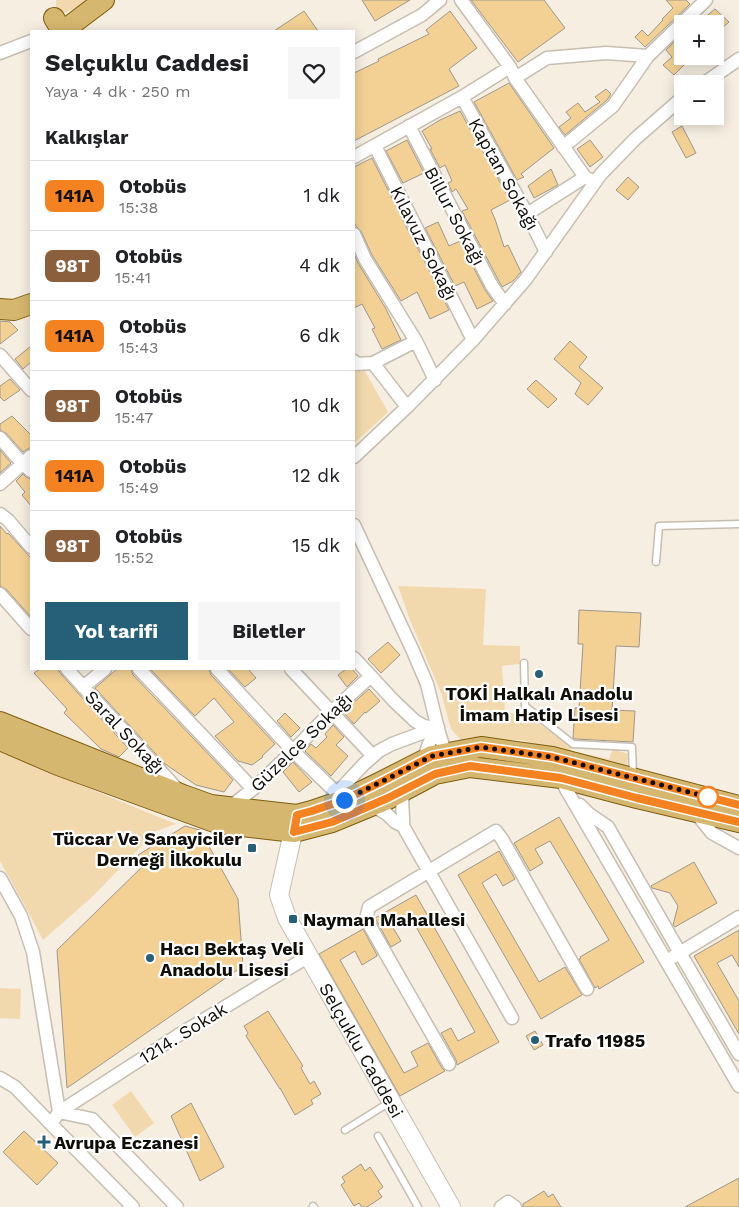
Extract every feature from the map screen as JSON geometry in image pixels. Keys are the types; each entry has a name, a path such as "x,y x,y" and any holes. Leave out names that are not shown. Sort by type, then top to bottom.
{"main road":[{"path":"59,23 104,0"},
{"path":"0,309 14,310 30,304"},
{"path":"0,722 211,805 230,807 295,824"},
{"path":"0,740 58,765 217,824 332,822 404,790 435,774 448,762 468,750 481,747 552,757 739,806"},
{"path":"295,824 312,811 340,796 379,783 432,756 448,762 563,784 739,822"}],"street":[{"path":"355,51 422,15 440,0"},
{"path":"461,0 563,147 590,180"},
{"path":"563,147 613,106 648,56 706,0"},
{"path":"0,54 30,41"},
{"path":"355,157 462,97 547,58 606,53 648,56"},
{"path":"716,75 739,59"},
{"name":"Kaptan Sokağı","path":"462,97 546,252"},
{"path":"527,214 601,174 635,139 674,105"},
{"name":"Billur Sokağı","path":"408,126 492,286 505,304"},
{"name":"Kılavuz Sokağı","path":"376,146 474,340"},
{"path":"355,456 435,380 474,340 505,304 546,252 590,180"},
{"path":"355,236 366,259 416,341 435,380"},
{"path":"355,364 373,363 416,341"},
{"path":"0,355 30,389"},
{"path":"373,363 408,407"},
{"path":"0,438 28,464 0,484"},
{"path":"0,514 8,520 30,546"},
{"path":"355,527 427,684 437,728 448,762"},
{"path":"0,594 30,628"},
{"path":"355,659 415,721 424,726 437,728 457,747 468,750"},
{"name":"Saral Sokağı","path":"68,670 183,795"},
{"path":"83,687 104,670"},
{"path":"140,670 253,789"},
{"path":"218,670 293,751 340,796 364,764 379,751 392,744 437,728"},
{"path":"292,670 373,756"},
{"name":"Güzelce Sokağı","path":"230,807 253,789 370,676"},
{"path":"424,760 431,736 437,728"},
{"path":"552,757 563,784 739,1086"},
{"path":"563,784 589,814 608,827 739,1054"},
{"path":"402,826 402,796 404,790"},
{"path":"372,805 402,826 512,1018"},
{"path":"695,812 712,833 739,848"},
{"name":"Selçuklu Caddesi","path":"295,824 278,896 287,918 308,956 451,1207"},
{"path":"449,1064 366,919 369,908 496,831 587,989"},
{"path":"0,878 21,916 33,952 59,1112 51,1124"},
{"path":"666,961 738,920"},
{"name":"1214. Sokak","path":"59,1112 177,1036 308,956"},
{"path":"0,1078 14,1087 133,1207"},
{"path":"59,1112 92,1119 177,1207"},
{"path":"501,1207 508,1202 516,1207"}],"lane":[{"path":"656,562 659,526 739,524"},
{"path":"524,663 525,706 573,744 632,747 633,778"},
{"path":"345,1130 391,1101"},
{"path":"378,1136 418,1207"}],"shaded area":[{"path":"56,0 88,0 60,15 56,9"},
{"path":"355,354 388,412 355,443"},
{"path":"398,586 486,589 483,645 520,646 520,664 502,666 505,712 528,716 571,746 571,751 609,759 613,749 628,754 627,768 566,754 521,740 461,740 451,729 441,693 410,620"},
{"path":"0,752 176,824 156,831 91,898 43,940 0,861"},
{"path":"0,988 21,989 20,1019 0,1018"},
{"path":"131,1091 154,1123 135,1137 112,1105"}],"building":[{"path":"362,0 410,0 375,21"},
{"path":"471,0 544,0 565,28 518,62"},
{"path":"666,0 686,0 690,4 678,15 674,15 674,19 645,47 635,37 642,30 648,36 673,8"},
{"path":"715,9 721,15 708,15"},
{"path":"304,11 317,30 276,30"},
{"path":"450,11 477,48 449,69 459,86 355,140 355,73 429,34 426,30"},
{"path":"724,17 729,22 724,26"},
{"path":"674,42 674,65 684,65 674,75 663,65 672,57 666,50"},
{"path":"509,83 554,148 521,174 524,177 517,180 474,102"},
{"path":"606,89 611,94 607,100 565,135 559,127 571,118 566,112 578,103 585,112 600,102 595,97"},
{"path":"460,111 510,200 491,210 504,247 508,245 521,272 513,281 502,287 462,211 468,209 456,189 452,192 448,183 452,181 445,165 440,168 422,131"},
{"path":"682,126 696,153 686,158 672,132"},
{"path":"407,140 424,173 403,183 386,151"},
{"path":"590,140 603,157 590,167 577,149"},
{"path":"372,158 449,310 430,319 417,292 401,301 372,255 361,231 355,224 355,166"},
{"path":"551,169 558,185 534,198 528,186"},
{"path":"628,177 639,187 628,200 616,190"},
{"path":"438,222 449,246 460,241 485,290 493,301 477,309 464,282 455,286 425,228"},
{"path":"355,256 386,309 401,340 382,349 372,329 375,328 362,304 355,308"},
{"path":"0,321 10,322 18,330 0,344"},
{"path":"570,341 587,357 579,367 603,388 588,405 575,394 581,383 554,359"},
{"path":"30,347 30,363 23,369 15,359"},
{"path":"10,379 20,390 4,401 0,397 0,386"},
{"path":"536,380 557,399 548,408 527,389"},
{"path":"12,416 30,434 30,448 23,452 6,433 0,430 0,424"},
{"path":"0,450 11,463 0,473"},
{"path":"23,474 30,479 30,505 22,495 25,492 16,481"},
{"path":"0,526 30,557 30,616 6,589 0,586"},
{"path":"579,610 641,613 639,647 616,646 612,710 635,711 633,742 573,738 575,708 579,708 583,644 578,644"},
{"path":"388,642 400,655 381,673 368,659"},
{"path":"38,670 58,670 128,748 119,757 101,749 64,713 67,709 34,673"},
{"path":"116,670 131,670 133,675 233,780 224,792 196,785 165,764 95,688"},
{"path":"151,670 209,670 211,675 275,744 263,757 252,765 238,761 215,736 234,722 214,698 195,716"},
{"path":"229,670 249,670 256,678 245,687"},
{"path":"345,670 353,670 358,676 347,687 338,675"},
{"path":"369,689 380,701 365,712 354,724 343,712"},
{"path":"285,713 300,728 291,737 277,721"},
{"path":"333,725 344,737 336,745 348,756 331,776 305,751 311,744 316,748 327,737 325,734"},
{"path":"293,762 312,782 299,792 283,772"},
{"path":"559,817 644,962 599,989 598,986 595,988 579,959 609,940 550,841 535,849 543,863 530,871 514,843"},
{"name":"Hacı Bektaş Veli Anadolu Lisesi","path":"185,826 200,830 238,899 243,966 67,1088 57,950 145,864 138,855"},
{"path":"499,851 515,879 503,886 496,874 482,883 539,982 565,967 582,995 541,1019 458,875"},
{"path":"694,862 717,903 675,927 673,925 678,906 670,893 652,888 651,886"},
{"path":"416,895 499,1042 457,1065 441,1033 451,1028 458,1041 475,1032 410,916 392,926 401,941 391,947 375,918"},
{"path":"363,929 377,956 362,965 355,951 340,960 404,1073 418,1066 411,1052 428,1043 445,1071 400,1096 319,954"},
{"path":"739,930 739,967 732,955 717,963 739,1001 739,1034 694,956"},
{"path":"268,1011 303,1066 301,1068 310,1084 314,1081 321,1094 311,1100 313,1104 295,1115 246,1036 248,1033 244,1026"},
{"name":"Trafo 11985","path":"535,1031 543,1045 534,1050 526,1036"},
{"path":"191,1103 224,1167 200,1181 171,1116"},
{"path":"24,1131 58,1163 37,1185 3,1152"},
{"path":"361,1164 365,1171 370,1167 383,1187 378,1191 382,1197 367,1207 362,1207 359,1203 354,1206 341,1185 345,1182 342,1177"},
{"path":"739,1178 739,1207 685,1207"},
{"path":"544,1191 548,1197 553,1194 561,1207 523,1207 523,1204"}],"bus line":[{"name":"141A","path":"739,805 552,757 481,747 432,756 344,800 297,815 294,832 332,822 388,798 435,774 470,766 561,778 739,822"}],"place":[{"name":"TOKİ Halkalı Anadolu İmam Hatip Lisesi","path":"539,674"},
{"name":"Tüccar Ve Sanayiciler Derneği İlkokulu","path":"252,848"},
{"name":"Nayman Mahallesi","path":"293,919"},
{"name":"Hacı Bektaş Veli Anadolu Lisesi","path":"150,958"},
{"name":"Trafo 11985","path":"535,1040"},
{"name":"Avrupa Eczanesi","path":"44,1142"}],"route":[{"path":"344,800 432,756 481,747 552,757 708,797"}]}
